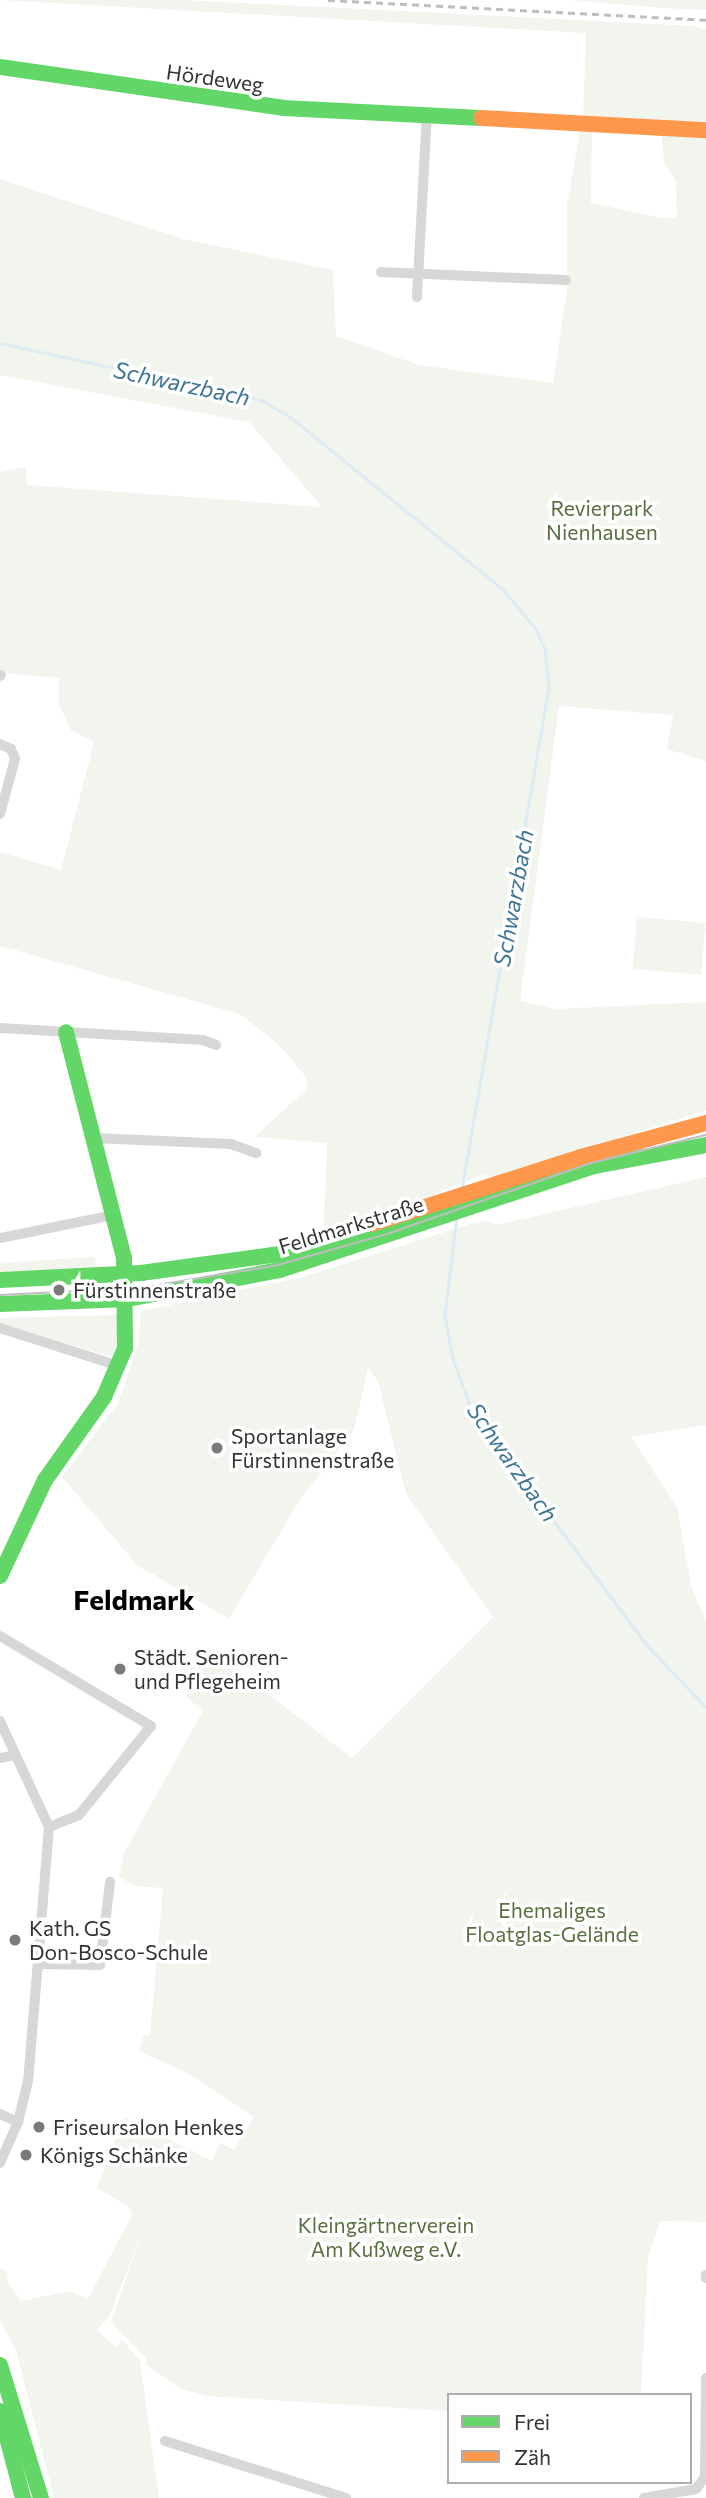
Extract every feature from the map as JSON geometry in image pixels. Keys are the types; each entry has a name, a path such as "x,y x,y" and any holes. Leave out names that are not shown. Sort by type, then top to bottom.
{"street":[{"name":"Hördeweg","path":"0,67 254,105 706,130"},
{"path":"417,297 427,114"},
{"path":"381,272 419,276 566,280"},
{"path":"0,744 11,749 15,759 0,814"},
{"path":"0,1028 203,1040 216,1045"},
{"path":"0,1576 45,1480 104,1397 125,1348 128,1299 126,1274 66,1032"},
{"name":"Feldmarkstraße","path":"0,1304 128,1299 280,1270 474,1200 581,1157 706,1123"},
{"path":"94,1138 230,1144 256,1153"},
{"name":"Feldmarkstraße","path":"474,1200 595,1166 706,1146"},
{"name":"Feldmarkstraße","path":"0,1280 126,1274 273,1256 449,1209"},
{"path":"0,1238 113,1215"},
{"path":"0,1328 119,1366"},
{"path":"0,1636 6,1643 151,1726 79,1815 49,1827"},
{"path":"0,1721 49,1827 28,2081 18,2122 0,2163"},
{"path":"0,1758 16,1755"},
{"path":"39,1964 100,1965 110,1882"},
{"path":"0,2114 18,2122"},
{"path":"0,2365 41,2498"},
{"path":"644,2498 696,2488 705,2477 706,2378"},
{"path":"0,2411 23,2498"},
{"path":"165,2441 346,2498"}],"green space":[{"path":"0,0 185,0 694,26 706,29 706,128 583,119 586,33"},
{"path":"571,0 706,0 706,10 664,8"},
{"name":"Revierpark Nienhausen","path":"581,123 592,123 591,203 661,218 677,218 676,180 664,163 661,128 706,131 706,761 667,749 673,715 559,706 520,1001 556,1009 706,1002 706,1110 499,1178 482,1175 438,1192 436,1200 323,1236 327,1143 254,1137 308,1088 306,1077 281,1047 240,1014 0,946 0,852 61,870 94,742 71,730 58,702 59,678 0,673 0,472 26,467 27,485 322,507 249,422 0,375 0,179 183,239 333,270 336,336 419,365 553,383 567,290 567,206"},
{"path":"637,917 706,923 701,975 632,969"},
{"path":"706,1177 706,1425 631,1437 677,1507 692,1589 706,1621 706,2222 660,2221 648,2258 641,2393 447,2393 447,2411 207,2396 183,2390 146,2365 146,2358 111,2322 143,2229 110,2315 97,2330 116,2347 122,2339 140,2361 159,2498 54,2498 16,2350 0,2320 0,2267 7,2271 8,2283 21,2301 70,2291 88,2299 132,2215 129,2207 97,2188 124,2117 212,2161 220,2143 234,2150 254,2117 191,2075 139,2051 144,2035 150,2035 163,1888 135,1886 119,1877 123,1855 203,1711 185,1696 197,1683 189,1668 206,1647 352,1758 493,1617 406,1494 378,1381 368,1368 354,1430 299,1501 229,1619 137,1565 62,1477 119,1402 138,1343 141,1311 303,1277 470,1224 486,1221 496,1225"},
{"path":"95,1257 96,1268 0,1272 0,1263"},
{"path":"119,1315 117,1342 113,1355 108,1356 0,1323 0,1318"}],"waterway":[{"name":"Schwarzbach","path":"0,343 262,400 289,416 503,589 536,629 545,649 549,688 462,1189"},
{"name":"Schwarzbach","path":"457,1217 445,1315 453,1359 472,1411 646,1644 706,1707"}],"tram line":[{"path":"0,1295 139,1288 274,1266 387,1234 591,1163 706,1135"}],"railway":[{"path":"328,0 706,20"}],"traffic: fast":[{"path":"0,67 283,108 481,118"},
{"path":"0,1576 45,1480 104,1397 125,1348 124,1258 66,1032"},
{"path":"0,1304 128,1299 280,1270 595,1166 706,1145"},
{"path":"0,1280 141,1273 280,1254 372,1224"},
{"path":"0,2365 41,2498"},
{"path":"0,2411 23,2498"}],"traffic: slow":[{"path":"481,118 706,130"},
{"path":"372,1224 581,1157 706,1123"}],"place":[{"name":"Fürstinnenstraße","path":"59,1290"},
{"name":"Sportanlage Fürstinnenstraße","path":"217,1448"},
{"name":"Städt. Senioren- und Pflegeheim","path":"120,1669"},
{"name":"Kath. GS Don-Bosco-Schule","path":"15,1940"},
{"name":"Friseursalon Henkes","path":"39,2127"},
{"name":"Königs Schänke","path":"26,2155"}],"district":[{"name":"Feldmark","path":"134,1599"}],"park label":[{"name":"Ehemaliges Floatglas-Gelände","path":"552,1922"},
{"name":"Kleingärtnerverein Am Kußweg e.V.","path":"386,2237"}]}
